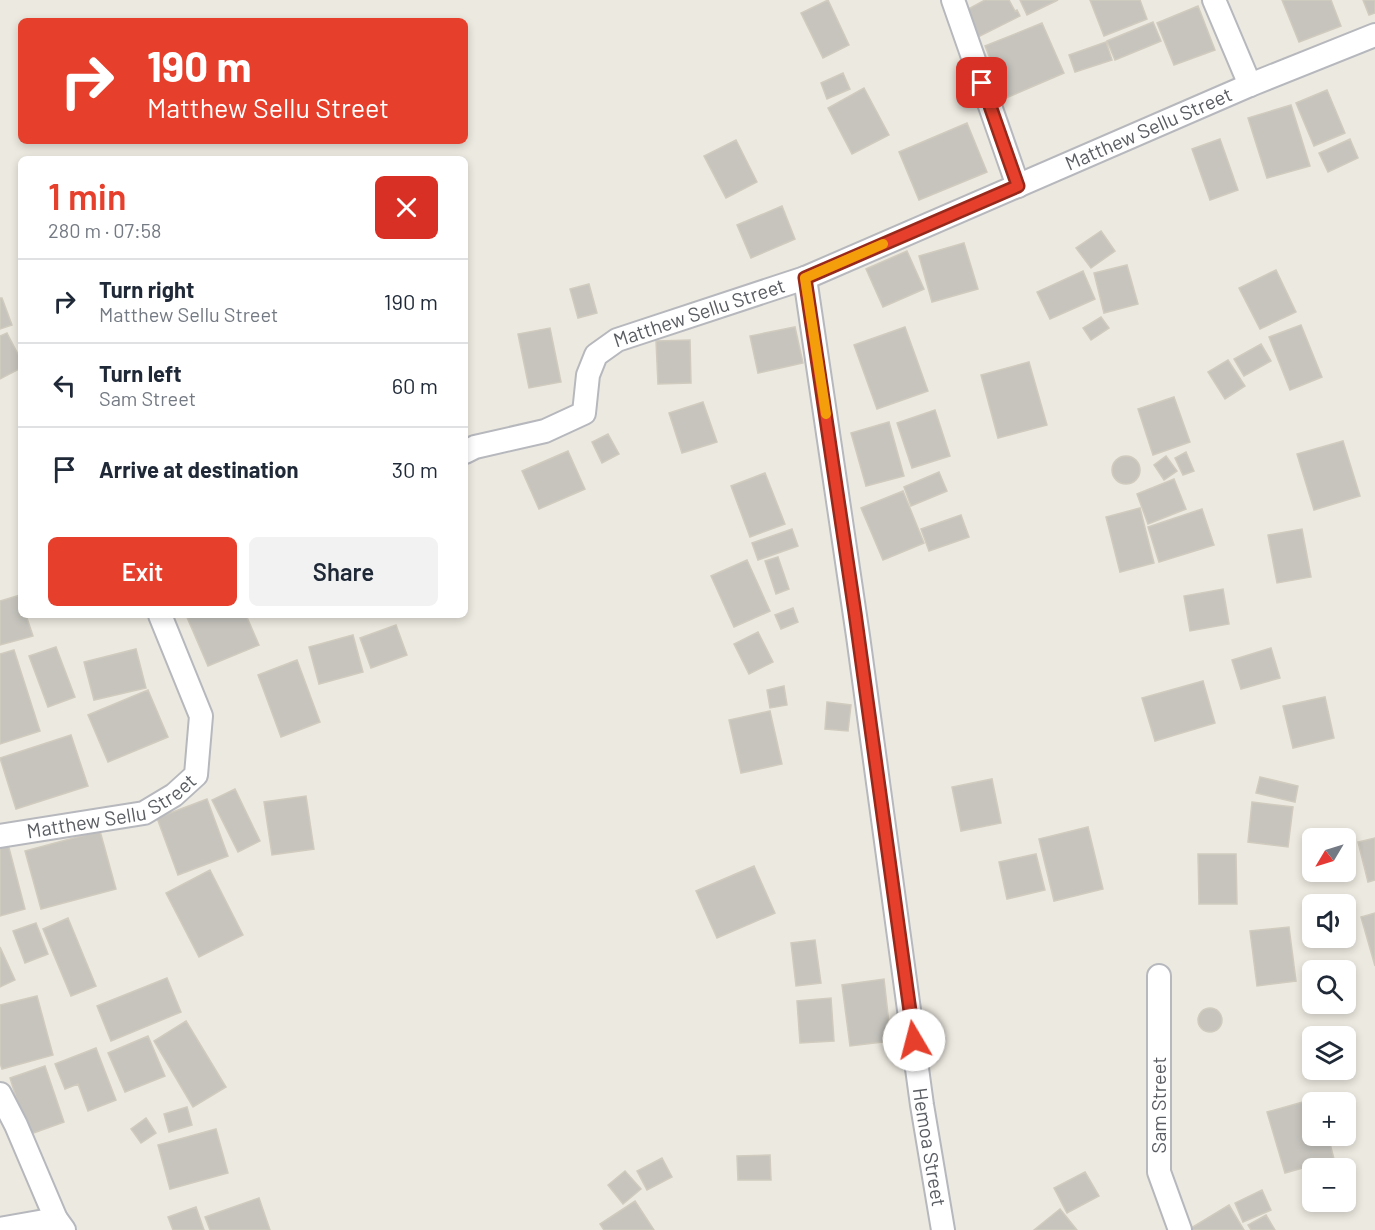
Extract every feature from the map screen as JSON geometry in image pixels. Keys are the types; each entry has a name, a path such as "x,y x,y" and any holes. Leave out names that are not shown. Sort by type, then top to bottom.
{"street":[{"path":"953,0 1018,186"},
{"path":"1214,0 1250,85"},
{"name":"Matthew Sellu Street","path":"468,450 545,431 584,413 588,375 596,355 617,340 805,278 1250,85 1375,35"},
{"name":"Hemoa Street","path":"805,278 860,647 921,1094 943,1230"},
{"name":"Matthew Sellu Street","path":"0,835 144,813 174,795 196,775 201,716 161,618"},
{"name":"Sam Street","path":"1159,976 1159,1172 1180,1230"},
{"path":"0,1094 60,1224 0,1229"}],"building":[{"path":"828,0 849,45 823,58 801,13"},
{"path":"985,0 1009,0 1020,16 972,40 959,14"},
{"path":"1020,0 1058,0 1027,15"},
{"path":"1090,0 1140,0 1147,19 1104,36"},
{"path":"1282,0 1331,0 1341,26 1299,42"},
{"path":"1363,0 1375,0 1375,13 1369,15"},
{"path":"1198,6 1215,50 1174,65 1157,23"},
{"path":"1153,22 1161,41 1115,60 1107,41"},
{"path":"1042,23 1064,73 1006,98 985,46"},
{"path":"1106,42 1112,60 1075,72 1069,55"},
{"path":"843,73 850,89 827,99 821,83"},
{"path":"864,88 889,135 852,154 828,108"},
{"path":"1327,90 1345,133 1314,146 1296,103"},
{"path":"1291,105 1310,166 1267,178 1248,118"},
{"path":"967,123 987,172 919,200 899,152"},
{"path":"1220,139 1238,190 1210,200 1192,149"},
{"path":"1350,139 1358,158 1328,172 1319,153"},
{"path":"736,140 757,182 726,198 704,156"},
{"path":"782,206 795,239 751,258 737,225"},
{"path":"1101,231 1115,251 1091,268 1076,248"},
{"path":"964,243 978,289 932,302 919,256"},
{"path":"907,251 924,289 883,307 866,269"},
{"path":"1127,265 1138,304 1104,313 1094,273"},
{"path":"1276,270 1296,312 1260,329 1239,288"},
{"path":"1083,271 1095,299 1050,319 1037,292"},
{"path":"589,284 597,313 578,318 570,289"},
{"path":"0,298 2,298 12,325 0,329"},
{"path":"1101,317 1109,328 1091,340 1083,328"},
{"path":"1301,325 1322,377 1290,390 1269,337"},
{"path":"795,327 803,363 758,373 750,336"},
{"path":"905,327 928,391 877,409 854,345"},
{"path":"550,328 561,382 529,388 518,334"},
{"path":"7,333 18,354 18,370 0,379 0,336"},
{"path":"690,340 691,383 658,384 656,341"},
{"path":"1261,344 1271,361 1244,376 1234,359"},
{"path":"1228,360 1245,386 1225,399 1208,372"},
{"path":"1029,362 1047,425 998,438 981,375"},
{"path":"1174,397 1190,442 1153,455 1138,409"},
{"path":"703,402 717,442 682,453 669,413"},
{"path":"935,410 950,456 912,468 897,423"},
{"path":"889,422 904,476 866,486 851,433"},
{"path":"608,434 619,454 602,463 592,442"},
{"path":"1343,441 1360,496 1314,510 1297,454"},
{"path":"568,451 585,489 539,509 522,471"},
{"path":"1186,452 1194,471 1183,475 1175,458"},
{"path":"1126,456 1136,460 1140,470 1136,480 1126,484 1116,480 1112,470 1116,460"},
{"path":"1166,456 1177,471 1164,480 1154,465"},
{"path":"939,472 947,491 911,506 904,487"},
{"path":"765,473 785,524 750,537 731,486"},
{"path":"1174,479 1186,509 1148,524 1137,494"},
{"path":"903,491 924,543 883,560 861,508"},
{"path":"1140,508 1154,563 1120,572 1106,517"},
{"path":"1202,509 1214,545 1159,562 1148,527"},
{"path":"961,515 969,537 929,551 921,529"},
{"path":"792,529 798,546 758,560 752,543"},
{"path":"1302,529 1311,577 1277,583 1268,535"},
{"path":"778,557 789,589 776,594 765,561"},
{"path":"747,560 770,611 734,627 711,576"},
{"path":"1223,589 1229,624 1190,631 1184,596"},
{"path":"18,596 18,618 27,618 33,636 0,645 0,601"},
{"path":"793,608 798,622 781,629 775,615"},
{"path":"187,618 247,618 259,645 208,666"},
{"path":"396,625 407,655 371,668 360,638"},
{"path":"758,632 773,662 749,674 734,644"},
{"path":"353,635 363,672 319,684 309,647"},
{"path":"56,647 75,697 48,707 29,656"},
{"path":"1271,648 1280,678 1241,689 1232,660"},
{"path":"136,649 146,688 94,700 84,662"},
{"path":"14,650 40,731 0,744 0,654"},
{"path":"297,660 320,722 281,737 258,675"},
{"path":"1203,681 1215,723 1155,741 1142,698"},
{"path":"784,686 787,705 770,708 767,690"},
{"path":"148,690 168,737 108,762 88,715"},
{"path":"1325,697 1334,738 1293,748 1283,706"},
{"path":"827,702 851,705 848,731 825,729"},
{"path":"770,711 782,764 741,773 729,720"},
{"path":"71,735 88,786 16,809 0,758"},
{"path":"1260,777 1298,786 1295,802 1256,793"},
{"path":"992,779 1001,823 961,831 952,787"},
{"path":"235,789 260,841 238,852 212,800"},
{"path":"306,796 314,849 272,855 264,802"},
{"path":"207,799 228,856 178,875 157,818"},
{"path":"1252,802 1293,807 1288,847 1248,842"},
{"path":"1088,827 1103,889 1054,901 1039,839"},
{"path":"100,831 116,889 41,909 25,851"},
{"path":"1375,838 1375,880 1368,882 1358,842"},
{"path":"8,844 25,909 0,916 0,846"},
{"path":"1036,854 1045,890 1007,899 999,862"},
{"path":"1198,854 1236,854 1237,904 1199,904"},
{"path":"754,866 775,913 717,938 696,891"},
{"path":"210,870 243,935 199,957 166,893"},
{"path":"1375,913 1375,966 1361,917"},
{"path":"68,918 96,986 71,996 43,929"},
{"path":"36,923 48,954 25,963 13,931"},
{"path":"1289,927 1296,981 1257,986 1250,931"},
{"path":"815,940 821,983 796,986 791,943"},
{"path":"0,947 15,980 0,987"},
{"path":"167,978 181,1012 111,1041 97,1006"},
{"path":"884,979 891,1041 850,1046 842,985"},
{"path":"37,996 53,1055 2,1069 0,1063 0,1005"},
{"path":"831,998 834,1041 800,1043 797,1001"},
{"path":"1210,1008 1218,1012 1222,1020 1218,1028 1210,1032 1202,1028 1198,1020 1202,1012"},
{"path":"186,1021 226,1087 193,1107 154,1041"},
{"path":"148,1036 165,1076 125,1092 108,1053"},
{"path":"96,1048 116,1100 88,1111 78,1084 65,1089 55,1064"},
{"path":"45,1066 64,1122 28,1135 10,1078"},
{"path":"1302,1102 1302,1146 1331,1146 1334,1158 1302,1158 1302,1168 1285,1173 1267,1112"},
{"path":"187,1107 192,1125 169,1132 164,1114"},
{"path":"146,1118 156,1133 141,1143 131,1129"},
{"path":"216,1129 228,1173 170,1189 158,1145"},
{"path":"770,1155 771,1180 738,1180 737,1156"},
{"path":"662,1158 672,1177 647,1190 637,1171"},
{"path":"625,1171 641,1189 623,1204 608,1185"},
{"path":"1085,1172 1099,1196 1067,1213 1054,1188"},
{"path":"1262,1190 1271,1210 1243,1222 1235,1203"},
{"path":"259,1198 270,1230 210,1230 205,1217"},
{"path":"635,1201 654,1230 604,1230 600,1224"},
{"path":"1229,1205 1244,1230 1192,1230 1191,1228"},
{"path":"196,1207 204,1230 173,1230 168,1217"},
{"path":"1060,1209 1077,1230 1034,1230"},
{"path":"1266,1215 1275,1230 1251,1230 1248,1225"}],"slow traffic":[{"path":"826,414 805,278 883,244"}],"route":[{"path":"914,1040 855,613 805,278 1018,186 982,83"}]}
